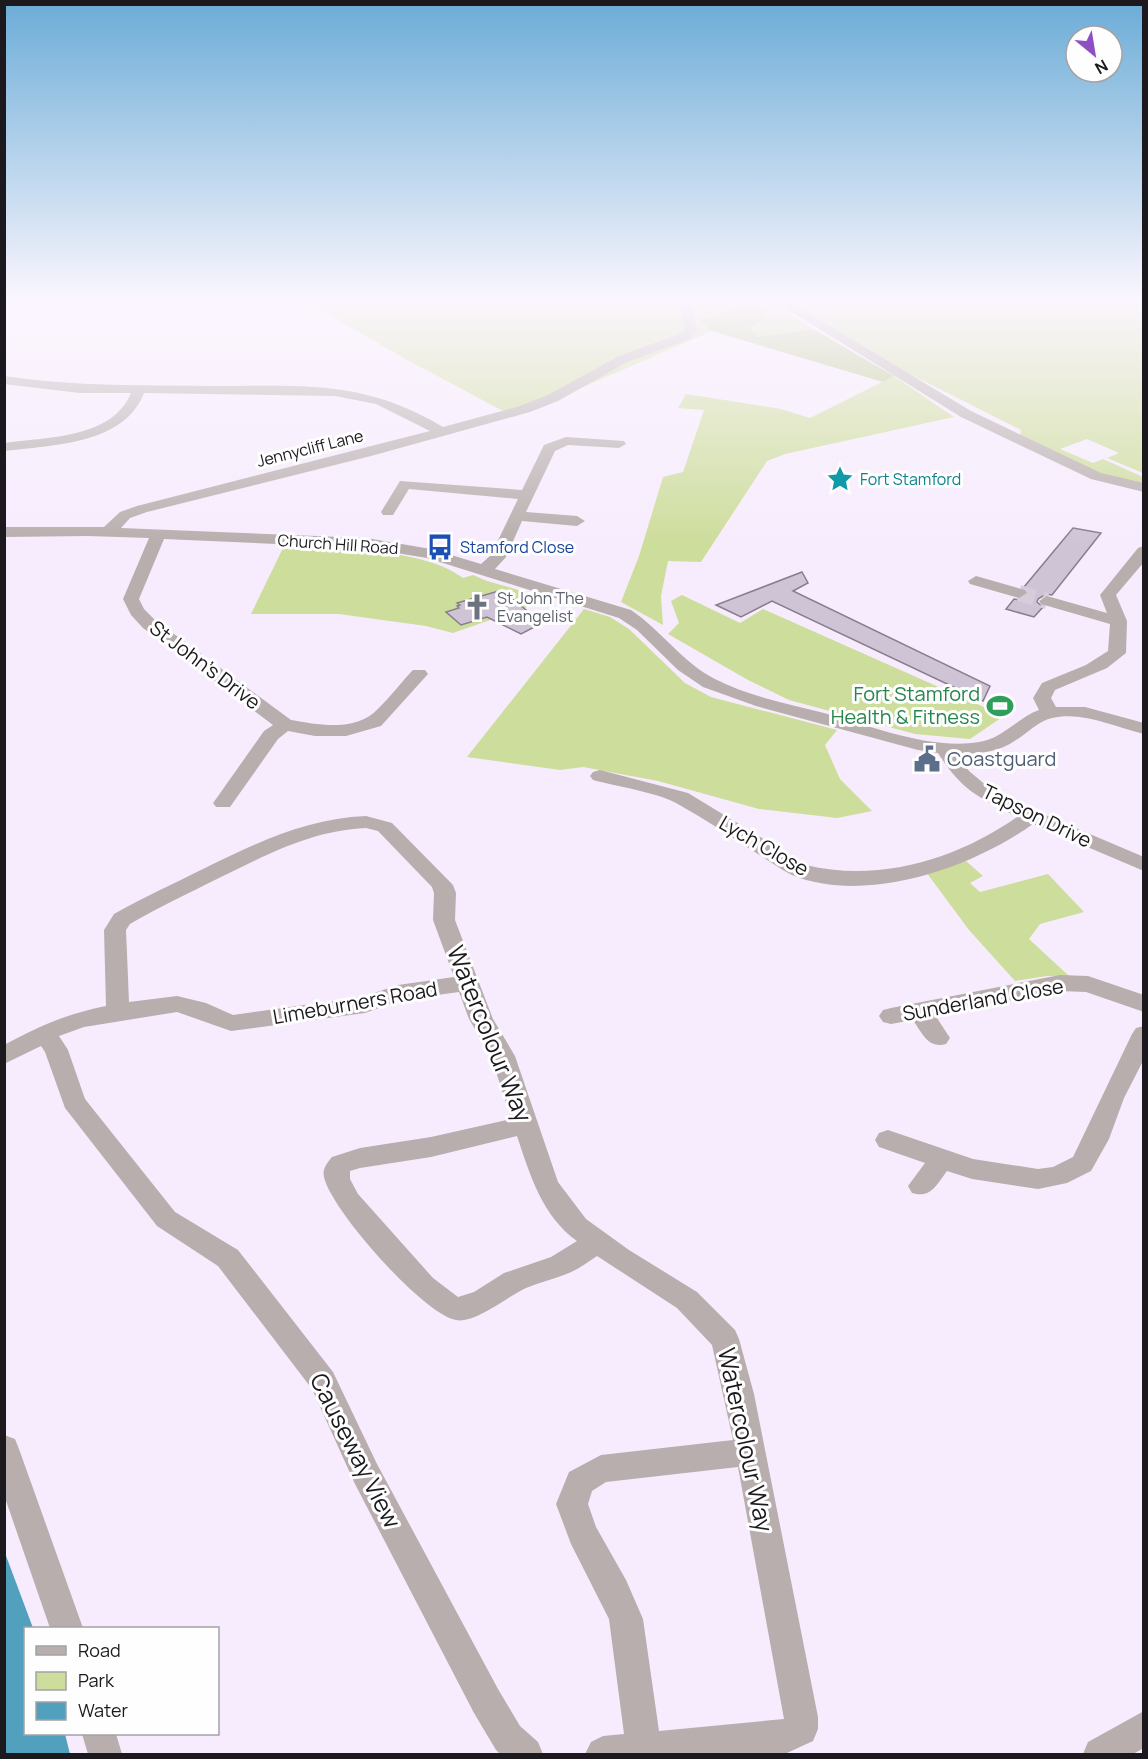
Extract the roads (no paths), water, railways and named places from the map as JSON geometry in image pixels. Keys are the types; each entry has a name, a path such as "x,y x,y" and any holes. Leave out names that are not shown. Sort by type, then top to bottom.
{"street":[{"path":"11,381 51,387 139,390 315,390 345,393 392,404 441,432"},
{"name":"Jennycliff Lane","path":"108,532 125,514 525,409 553,398 584,381"},
{"path":"912,381 966,414 1096,476 1143,488"},
{"path":"4,447 58,439 105,426 121,418 130,410 139,390"},
{"path":"484,570 498,557 549,448 554,444 578,441 619,444"},
{"path":"388,512 405,484 528,495"},
{"path":"519,516 577,520"},
{"name":"Church Hill Road","path":"4,532 42,530 108,532 366,543 420,552 625,614 643,626 684,666 709,683 739,695 893,738 945,748 970,748 1006,739 1036,718 1050,712"},
{"name":"St John's Drive","path":"158,534 130,599 137,611 148,624 285,725 315,730 346,730 374,722 419,674"},
{"path":"1143,551 1108,595 1119,621 1117,653 1106,662 1086,672 1047,687 1042,698 1050,712 1090,714 1143,729"},
{"path":"976,580 1019,593"},
{"path":"1047,601 1119,621"},
{"name":"St John's Drive","path":"223,803 270,735 285,725"},
{"name":"Tapson Drive","path":"945,748 962,775 981,791 1030,816 1143,865"},
{"name":"Lych Close","path":"600,776 681,798 798,870 819,877 849,880 890,875 946,860 996,840 1030,816"},
{"name":"Watercolour Way","path":"118,1012 116,930 122,919 280,841 314,830 358,822 375,822 385,827 442,885 445,893 444,920 481,1019 503,1056 546,1186 577,1227 687,1300 725,1339 737,1383 801,1717 801,1729 787,1736 644,1749"},
{"name":"Limeburners Road","path":"4,1056 44,1034 81,1019 118,1012 177,1004 198,1009 231,1023 365,1005 398,993 467,983"},
{"name":"Sunderland Close","path":"891,1016 1060,983 1088,984 1143,1004"},
{"path":"920,1012 938,1038"},
{"name":"Causeway View","path":"44,1034 56,1050 74,1102 166,1219 228,1258 323,1381 366,1474 486,1701 508,1738 526,1755"},
{"path":"888,1140 972,1169 1038,1179 1058,1176 1082,1164 1096,1139 1112,1098 1143,1034"},
{"path":"526,1125 431,1146 360,1158 341,1164 336,1171 336,1179 348,1201 423,1286 449,1306 458,1309 484,1300 513,1281 561,1265 598,1242"},
{"path":"921,1186 942,1159"},
{"path":"4,1449 66,1627"},
{"path":"603,1755 644,1749 626,1619 614,1591 582,1533 572,1504 580,1482 602,1469 750,1452"},
{"path":"1100,1755 1143,1728"},
{"path":"99,1735 105,1755"}],"water":[{"path":"5,1553 33,1627 24,1627 24,1735 65,1735 70,1754 5,1754"}],"tunnel":[{"path":"1019,593 1047,601"}],"place":[{"name":"Fort Stamford","path":"840,479"},
{"name":"Stamford Close","path":"440,547"},
{"name":"St John The Evangelist","path":"477,607"},
{"name":"Fort Stamford Health & Fitness","path":"1000,706"},
{"name":"Coastguard","path":"927,759"}]}
